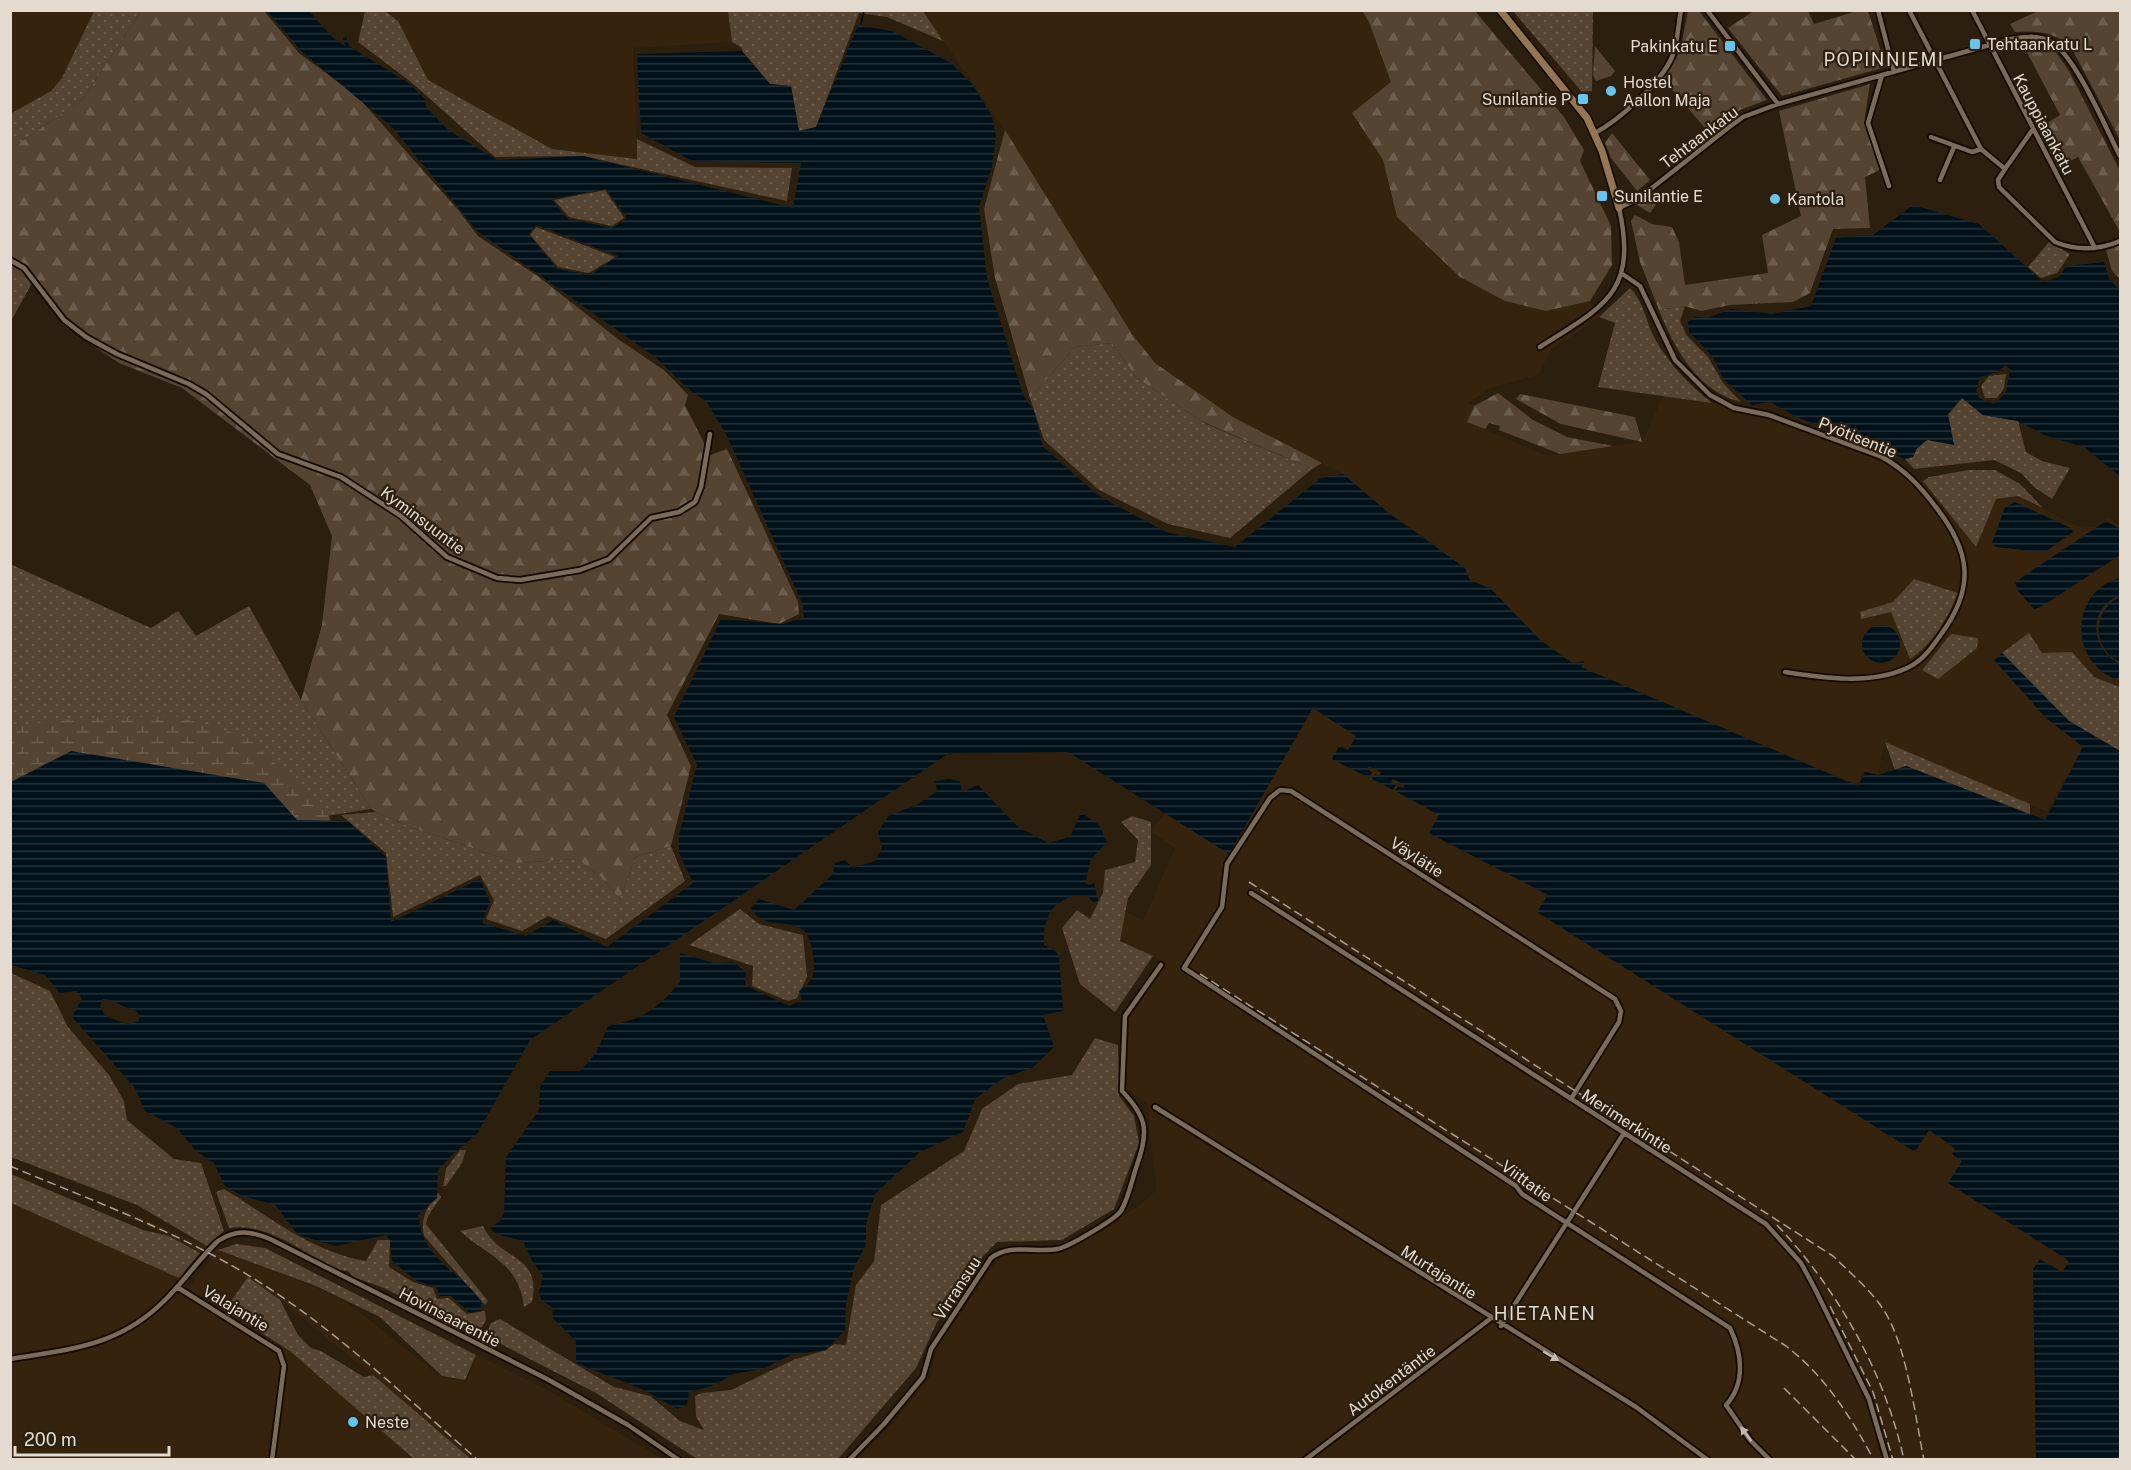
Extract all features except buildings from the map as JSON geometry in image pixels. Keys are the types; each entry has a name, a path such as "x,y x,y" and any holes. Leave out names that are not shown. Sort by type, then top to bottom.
{"street":[{"path":"1500,10 1577,103 1595,133 1619,208 1625,241 1621,273 1614,291 1604,304 1540,347"},
{"path":"1595,133 1618,116 1662,74 1676,44 1681,10"},
{"path":"1707,10 1778,104"},
{"path":"1878,10 1894,72"},
{"path":"1909,10 1981,149 2005,169"},
{"name":"Kauppiaankatu","path":"1972,10 1988,45 2095,248"},
{"name":"Tehtaankatu","path":"1619,208 1638,199 1743,117 1778,104 2011,39 2035,37 2047,39 2058,46 2070,60 2121,156"},
{"path":"1882,75 1868,123 1889,186"},
{"path":"2033,129 1998,180 1999,187 2047,235 2065,246 2095,248 2121,241"},
{"path":"1931,137 1972,152 1981,149"},
{"path":"1940,180 1954,147"},
{"name":"Kyminsuuntie","path":"10,260 24,268 64,320 86,337 117,354 189,384 206,394 278,454 350,482 401,516 447,557 497,578 520,580 580,570 599,563 609,559 651,518 679,512 695,502 701,487 710,434"},
{"name":"Pyötisentie","path":"1621,273 1640,286 1675,360 1690,379 1710,396 1734,408 1769,415 1896,465 1921,487 1956,534 1965,568 1963,595 1948,625 1921,659 1905,669 1872,677 1839,678 1785,672"},
{"name":"Väylätie","path":"1184,968 1222,907 1227,864 1270,798 1280,790 1291,791 1616,999 1621,1011 1619,1022 1571,1099"},
{"name":"Merimerkintie","path":"1251,893 1766,1224 1801,1263 1869,1399 1887,1460"},
{"name":"Virransuu","path":"849,1460 884,1424 923,1377 931,1349 991,1258 1000,1250 1058,1250 1071,1245 1120,1212 1145,1141 1140,1113 1122,1091 1125,1016 1161,964"},
{"name":"Viittatie","path":"1184,968 1497,1173 1516,1186 1522,1194 1730,1328 1737,1344 1741,1363 1734,1396 1726,1405 1750,1440 1770,1460"},
{"name":"Murtajantie","path":"1155,1107 1501,1326 1636,1407 1708,1460"},
{"path":"1501,1326 1624,1133"},
{"name":"Hovinsaarentie","path":"205,1254 218,1240 229,1234 245,1231 260,1235 556,1384 628,1425 680,1460"},
{"name":"Valajantie","path":"10,1359 90,1345 120,1335 144,1319 177,1287 205,1254"},
{"name":"Valajantie","path":"177,1287 279,1350 285,1366 272,1460"},
{"name":"Autokentäntie","path":"1305,1460 1490,1319"}],"shaded area":[{"path":"11,11 94,11 62,78 51,91 12,115"},
{"path":"385,11 728,11 732,42 633,48 638,159 552,149 428,80 398,21"},
{"path":"923,11 1362,11 1369,22 1391,82 1352,114 1383,160 1397,217 1460,277 1505,301 1546,311 1590,301 1599,317 1551,350 1538,375 1490,388 1468,403 1474,406 1467,422 1547,456 1642,442 1663,396 1712,403 1769,415 1896,465 1923,481 1975,546 1996,499 2018,496 2076,526 2093,527 2109,518 2120,526 2120,751 2069,721 2002,653 1995,660 2046,718 2083,747 2047,812 1885,742 1878,775 1863,771 1856,785 1581,667 1584,662 1572,663 1540,640 1491,589 1470,580 1436,545 1390,514 1343,474 1233,417 1155,363 1132,334 1005,131"},
{"name":"HIETANEN","path":"1313,708 1356,736 1348,751 1339,747 1332,759 1366,769 1368,765 1381,772 1379,776 1405,785 1396,791 1440,815 1430,834 1548,895 1538,913 1914,1151 1929,1130 1955,1148 1963,1161 1949,1184 2069,1261 2062,1273 2033,1269 2036,1459 857,1460 889,1428 932,1374 936,1349 997,1260 1010,1254 1061,1253 1140,1205 1156,1190 1147,1103 1125,1089 1128,1020 1166,964 1100,927 1104,900 1143,921 1175,848 1150,831 1166,813 1229,854"},
{"path":"11,1203 179,1278 189,1286 212,1258 120,1215 123,1209 207,1246 315,1287 348,1303 441,1377 466,1382 477,1355 551,1392 662,1459 471,1459 269,1291 248,1278 225,1311 290,1351 414,1459 11,1460"}],"green space":[{"path":"1755,10 1808,11 1814,24 1857,11 1868,11 1886,67 1782,96 1728,28"},
{"path":"94,11 141,11 83,99 11,149 10,114 51,91 62,78"},
{"path":"141,11 264,11 299,53 358,97 459,211 478,236 539,277 618,339 665,371 688,395 685,405 710,455 727,449 798,602 799,614 779,624 719,614 667,715 691,766 671,846 635,857 620,899 600,876 577,859 517,863 413,828 371,809 301,700 322,625 332,536 310,485 182,388 119,363 63,325 32,283 11,267 11,149 83,99"},
{"path":"365,11 385,11 398,21 428,80 552,149 637,159 637,139 695,167 792,168 787,201 583,156 495,157 411,82 358,42"},
{"path":"728,11 923,11 943,41 887,17 859,13 816,127 799,131 791,86 770,84 742,51 742,48 732,42"},
{"path":"1362,11 1475,11 1564,117 1584,150 1580,161 1611,226 1612,265 1590,301 1546,311 1505,301 1460,277 1397,217 1383,160 1352,113 1391,82 1369,22"},
{"path":"1513,11 1593,11 1592,91 1582,92"},
{"path":"1688,11 1699,11 1767,100 1740,110 1711,135 1663,79 1680,52"},
{"path":"2038,11 2120,11 2120,140 2071,47 2045,33 2015,32 2010,24"},
{"path":"2035,42 2055,51 2069,71 2120,171 2120,232 2078,157 2057,168 2036,130 2060,115 2023,45"},
{"path":"1595,46 1615,71 1611,76 1596,81 1593,75"},
{"path":"1870,84 1865,116 1880,170 1865,177 1870,228 1833,229 1810,293 1793,302 1730,305 1701,311 1685,306 1659,310 1640,262 1631,221 1635,215 1652,224 1672,227 1679,242 1685,285 1768,273 1762,235 1801,216 1779,111"},
{"path":"1005,130 1132,334 1155,363 1233,417 1322,463 1312,469 1201,421 1137,378 1112,343 1075,347 1030,398 995,278 984,209"},
{"path":"1612,133 1650,180 1637,191 1611,158 1605,143"},
{"path":"605,190 624,218 612,226 569,217 554,200"},
{"path":"1655,191 1659,200 1650,213 1637,205"},
{"path":"536,227 615,257 589,273 558,267 530,235"},
{"path":"2049,242 2070,254 2057,273 2041,278 2028,267"},
{"path":"2120,245 2120,279 2112,271 2106,250"},
{"path":"11,267 32,283 11,321"},
{"path":"1630,288 1639,299 1655,339 1673,366 1712,403 1598,387 1615,323 1599,317"},
{"path":"1685,306 1680,321 1687,336 1708,357 1723,383 1741,402 1712,389 1700,379 1680,353 1659,310"},
{"path":"1112,343 1137,378 1204,423 1312,469 1230,538 1168,524 1099,490 1044,440 1030,398 1075,347"},
{"path":"2006,374 2004,388 1997,398 1985,398 1981,386 1989,376"},
{"path":"1498,393 1533,420 1567,437 1613,446 1560,454 1499,430 1500,426 1489,423 1485,429 1467,422 1474,406"},
{"path":"1520,394 1635,417 1642,442 1561,424 1516,399"},
{"path":"1962,398 1983,415 2018,421 2026,452 2042,461 2070,468 2052,499 2034,487 2021,473 1994,460 1914,469 1905,459 1927,440"},
{"path":"1969,470 1995,470 2020,484 2043,508 2018,496 1996,499 1976,547 1923,481 1929,477"},
{"path":"10,564 151,628 178,611 196,636 249,606 301,700 371,809 326,816 11,730"},
{"path":"1914,579 1958,593 1939,630 1919,653 1910,659 1891,612 1861,619 1860,612 1893,602"},
{"path":"2029,633 2042,653 2072,652 2094,677 2120,687 2120,751 2069,721 2002,653"},
{"path":"1951,634 1978,638 1977,648 1938,679 1922,670"},
{"path":"175,716 247,737 328,813 331,822 316,846 11,782 10,727 75,718"},
{"path":"1885,742 2030,804 2030,815 1906,766 1895,770"},
{"path":"376,812 413,828 517,863 577,859 600,876 620,899 635,857 671,846 685,881 606,939 548,916 522,931 486,919 494,900 480,875 393,917 386,853 341,815"},
{"path":"1132,816 1151,822 1151,865 1128,898 1120,941 1153,956 1115,1012 1080,984 1062,928 1077,910 1090,919 1103,893 1105,870 1135,862 1138,840 1121,822"},
{"path":"740,909 759,924 803,935 807,977 797,998 788,1001 752,986 753,966 689,945"},
{"path":"11,973 50,991 68,1027 109,1075 124,1101 127,1120 174,1159 201,1163 224,1231 207,1246 137,1205 11,1157"},
{"path":"1095,1038 1118,1045 1119,1096 1134,1116 1139,1143 1114,1209 1062,1240 997,1242 983,1256 936,1324 916,1368 838,1459 697,1459 596,1393 497,1342 487,1332 491,1323 500,1319 614,1387 650,1396 680,1421 704,1430 696,1417 695,1396 702,1393 731,1390 793,1360 826,1350 834,1344 846,1345 856,1285 874,1261 881,1205 964,1151 982,1109 1018,1084 1072,1075"},
{"path":"460,1150 466,1150 462,1163 446,1186 443,1186 446,1169"},
{"path":"11,1174 143,1230 169,1236 200,1253 179,1278 11,1203"},
{"path":"224,1189 309,1242 346,1256 366,1261 378,1240 390,1240 389,1267 413,1282 433,1288 437,1299 449,1298 467,1314 485,1311 486,1321 479,1330 462,1322 456,1324 384,1288 353,1277 348,1271 337,1270 271,1234 243,1227 229,1228 216,1192"},
{"path":"438,1193 441,1197 428,1216 426,1224 488,1301 485,1305 424,1236 425,1213"},
{"path":"483,1226 490,1238 518,1259 531,1275 532,1302 524,1307 521,1292 509,1270 460,1231"},
{"path":"236,1244 265,1248 476,1355 465,1380 442,1376 380,1317 316,1286 218,1250"},
{"path":"248,1277 280,1300 298,1335 311,1348 321,1351 364,1377 373,1375 471,1459 414,1459 290,1351 225,1310"}],"water":[{"path":"267,11 309,11 332,37 345,46 343,38 346,37 349,46 410,84 426,100 426,107 448,130 497,160 583,156 793,208 801,163 692,161 641,133 637,54 742,51 770,84 791,86 799,131 816,127 858,25 892,31 951,63 973,85 992,117 996,136 992,166 979,207 987,278 1023,395 1034,411 1043,447 1099,496 1166,532 1235,547 1321,478 1343,474 1390,514 1465,568 1470,580 1491,589 1540,640 1572,663 1584,661 1581,667 1858,786 1865,772 1878,775 1906,766 2045,820 2083,747 2046,718 1994,660 2002,653 2069,721 2120,751 2120,1459 2036,1459 2033,1269 2040,1259 2062,1272 2069,1261 1948,1183 1962,1161 1952,1154 1955,1148 1929,1130 1915,1152 1537,912 1548,895 1429,833 1439,815 1395,791 1398,786 1403,788 1405,785 1393,779 1391,782 1396,785 1393,790 1372,779 1375,774 1379,776 1381,772 1369,766 1367,769 1372,772 1369,778 1332,759 1339,746 1348,750 1356,736 1313,708 1229,854 1068,752 949,753 530,1040 477,1134 438,1170 437,1198 418,1215 421,1231 434,1254 471,1289 481,1301 481,1310 470,1313 451,1296 440,1296 436,1287 417,1281 392,1261 390,1240 386,1235 336,1246 298,1235 275,1205 242,1196 225,1186 214,1163 196,1151 177,1128 145,1111 135,1088 72,1017 82,999 77,991 60,993 45,975 11,965 11,782 71,751 264,783 297,820 348,821 386,857 391,922 480,879 490,902 482,923 526,936 553,920 607,947 693,883 679,853 679,835 697,765 674,717 721,619 782,624 804,618 803,605 727,436 706,401 692,392 655,357 477,231 393,128 301,51","holes":["606,189 627,218 612,228 568,219 551,199","536,225 618,256 590,275 557,269 529,234","103,999 110,1000 135,1010 139,1015 139,1021 127,1025 105,1015 100,1006"]},
{"path":"1913,205 1979,224 2043,282 2059,277 2066,266 2104,262 2109,279 2120,290 2120,476 2084,447 2044,435 2018,421 1983,415 1962,398 1948,414 1954,445 1927,440 1917,448 1913,457 1905,459 1797,417 1770,402 1752,405 1724,380 1713,357 1689,332 1688,322 1695,317 1707,318 1732,309 1772,314 1811,306 1836,238 1873,235","holes":["2006,365 2010,369 2006,392 1994,404 1979,398 1976,391 1980,377 1997,372"]},
{"path":"2015,502 2071,528 2073,532 2045,552 1996,547 1992,543 2005,507"},
{"path":"2106,521 2120,529 2120,555 2041,607 2034,609 2018,591 2015,582"},
{"path":"2120,578 2120,595 2109,601 2102,609 2096,629 2103,649 2120,664 2120,680 2103,672 2091,660 2084,645 2081,629 2084,613 2091,598 2103,586"},
{"path":"2120,597 2120,662 2104,648 2099,630 2104,611"},
{"path":"1881,625 1895,630 1900,644 1895,658 1881,663 1867,658 1862,644 1867,630"},
{"path":"949,779 960,781 962,792 978,785 1017,826 1048,843 1070,837 1081,812 1099,825 1107,842 1091,859 1085,883 1089,885 1094,883 1098,901 1093,902 1086,895 1066,899 1053,909 1045,925 1044,945 1056,951 1059,957 1063,1011 1043,1015 1054,1047 1032,1068 1002,1079 975,1099 963,1132 920,1152 875,1194 866,1224 866,1244 854,1268 846,1304 845,1330 826,1350 791,1355 763,1369 733,1374 715,1385 689,1392 687,1405 677,1409 642,1389 576,1363 576,1341 553,1318 552,1307 542,1301 539,1292 543,1276 531,1259 523,1241 496,1234 490,1228 500,1221 504,1213 506,1157 539,1110 540,1087 550,1071 580,1071 596,1053 608,1026 640,1016 665,999 680,982 680,953 714,963 733,962 746,972 745,985 789,1006 802,1000 799,991 810,982 814,967 813,952 806,932 796,926 762,919 751,908 759,899 794,910 833,874 835,863 845,860 853,868 875,861 882,848 878,832 889,815 915,806 937,791 935,781"}],"waterway":[{"path":"861,24 864,10"}],"railway":[{"path":"1249,882 1833,1256 1872,1295 1891,1324 1909,1381 1924,1460"},
{"path":"1200,974 1786,1346 1813,1371 1836,1398 1874,1460"},
{"path":"10,1166 176,1237 270,1289 351,1349 478,1460"},
{"path":"1777,1225 1820,1277 1856,1334 1885,1396 1904,1460"},
{"path":"1830,1306 1873,1392 1893,1460"},
{"path":"1784,1388 1856,1460"}],"place":[{"name":"Tehtaankatu L","path":"1975,44"},
{"name":"Pakinkatu E","path":"1730,46"},
{"name":"Hostel Aallon Maja","path":"1611,91"},
{"name":"Sunilantie P","path":"1583,99"},
{"name":"Sunilantie E","path":"1602,196"},
{"name":"Kantola","path":"1775,199"},
{"name":"Neste","path":"353,1422"}],"district":[{"name":"POPINNIEMI","path":"1884,60"},
{"name":"HIETANEN","path":"1545,1314"}]}
